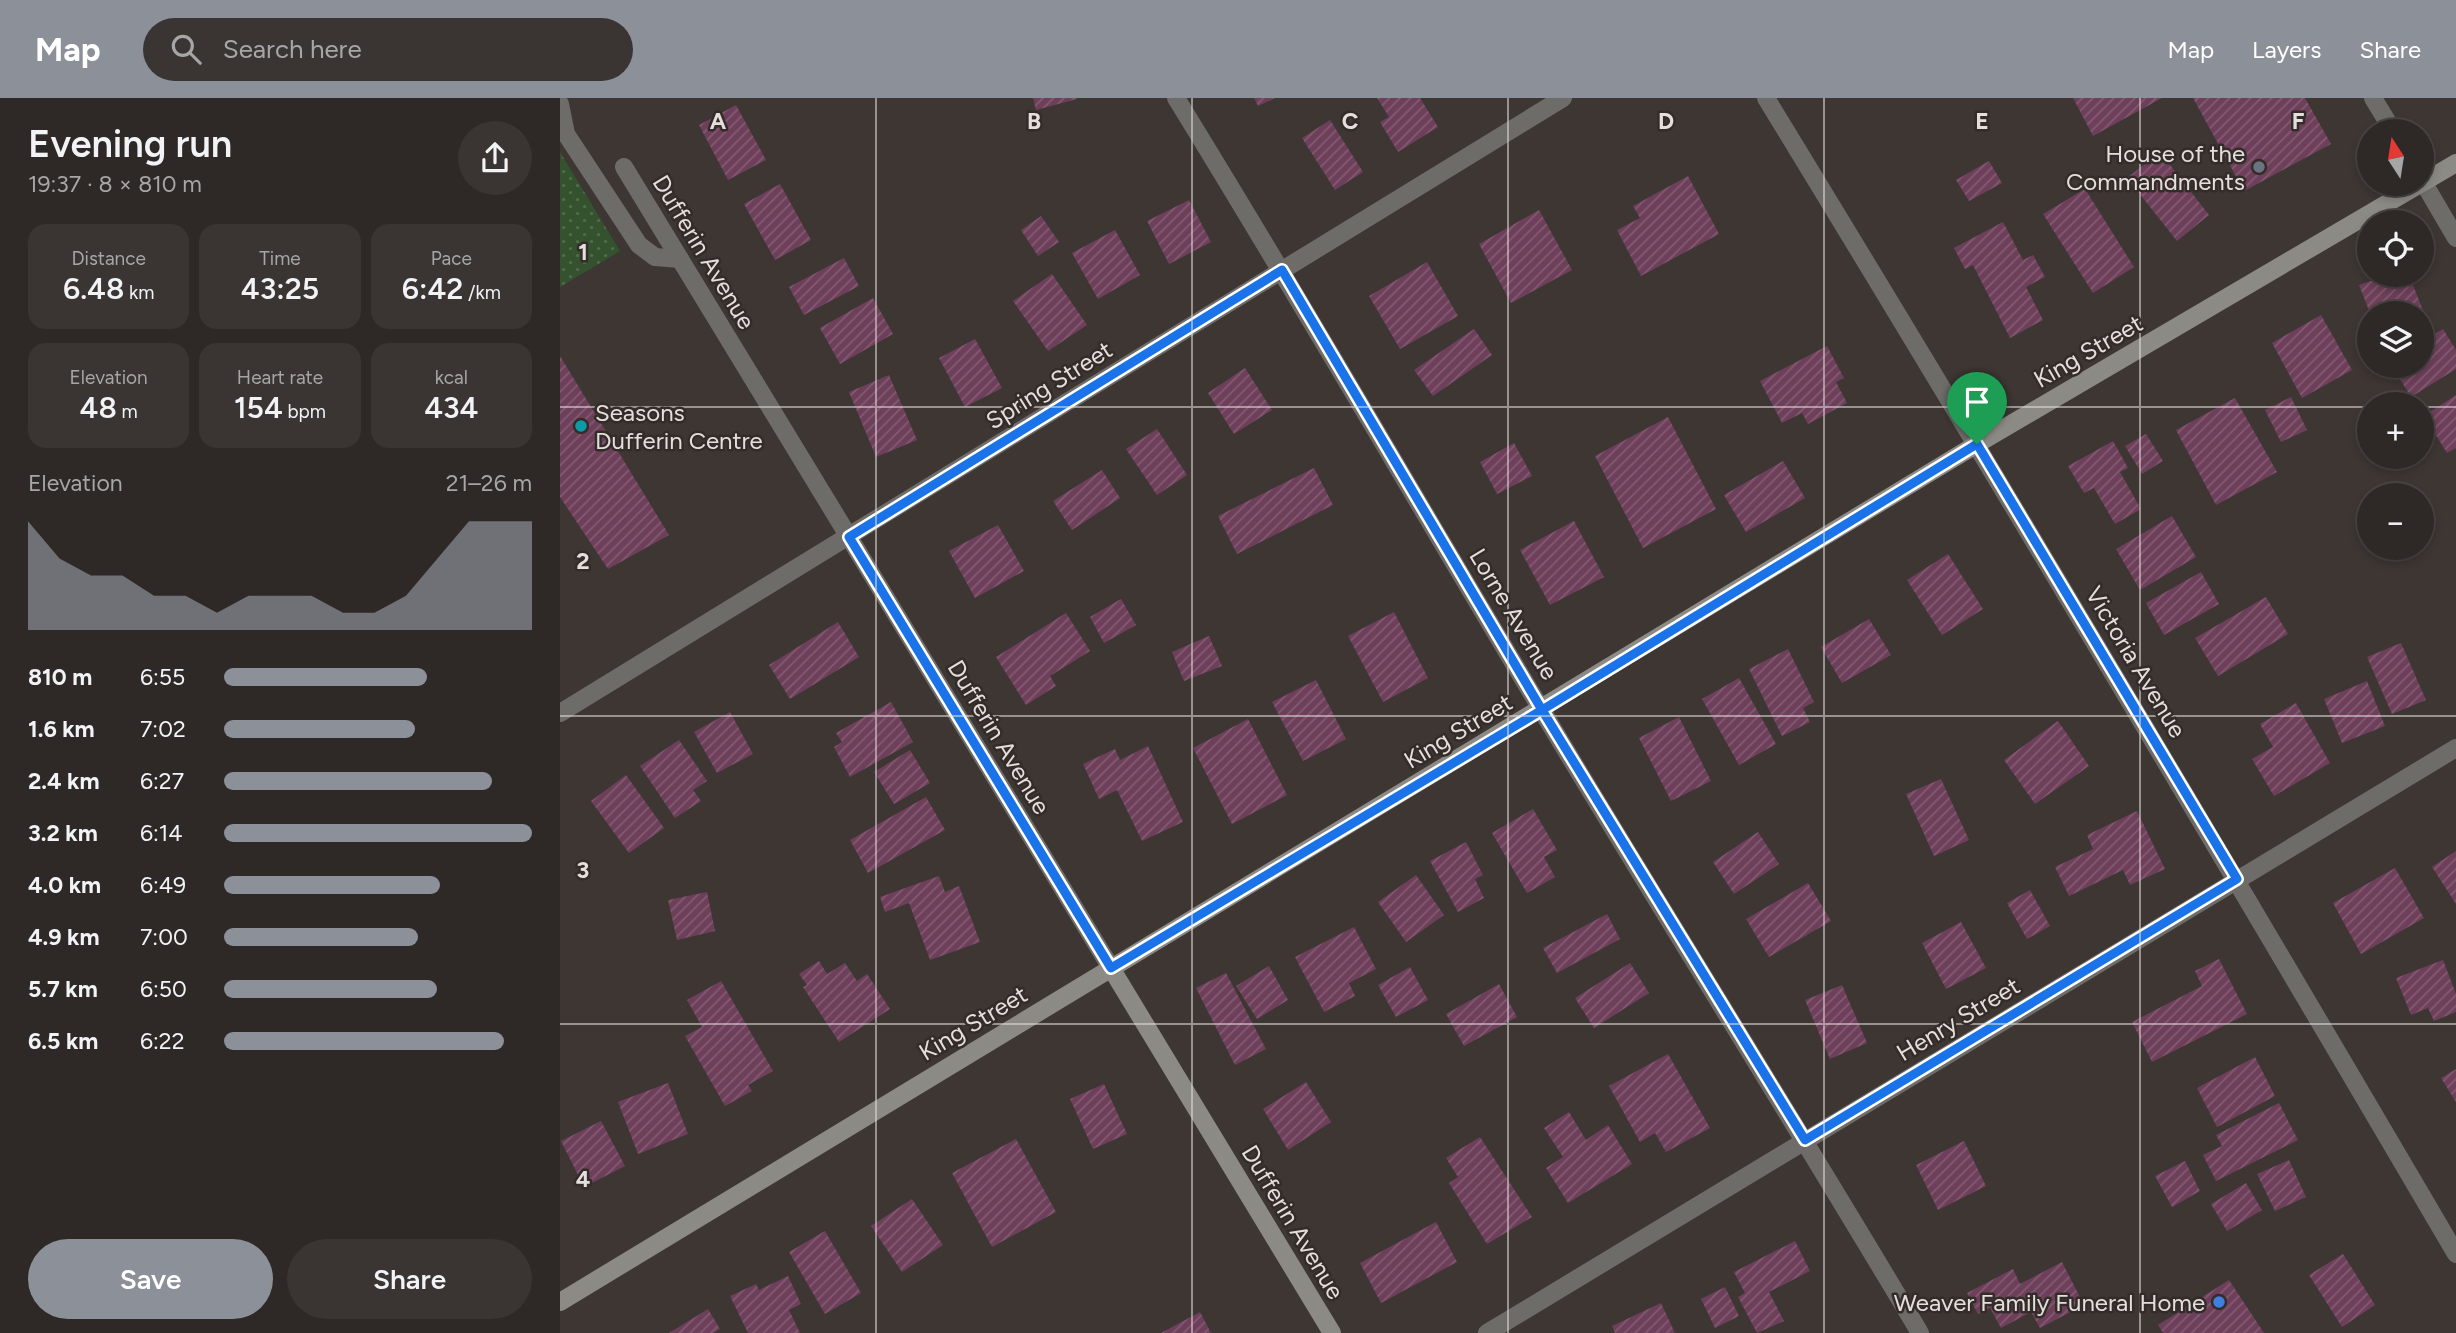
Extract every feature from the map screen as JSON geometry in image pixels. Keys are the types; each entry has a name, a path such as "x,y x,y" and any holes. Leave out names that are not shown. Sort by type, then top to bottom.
{"street":[{"name":"Lorne Avenue","path":"1176,98 1282,270 1542,710 1920,1333"},
{"name":"Spring Street","path":"560,713 1563,98"},
{"name":"Victoria Avenue","path":"1766,98 2237,879 2456,1254"},
{"path":"2373,98 2386,119"},
{"path":"560,104 566,134 639,245 655,257 680,259"},
{"name":"King Street","path":"2434,175 2456,163"},
{"name":"Dufferin Avenue","path":"624,167 1332,1333"},
{"name":"King Street","path":"560,1302 1542,710 1977,444 2398,196"},
{"path":"2430,196 2456,238"},
{"name":"Henry Street","path":"1487,1333 2456,748"}],"green space":[{"path":"560,152 620,251 560,287"}],"building":[{"path":"1033,98 1077,98 1077,99 1036,110"},
{"path":"1254,98 1275,98 1258,106"},
{"path":"1377,98 1420,98 1438,127 1398,152 1380,122 1389,117"},
{"name":"House of the Commandments","path":"2073,98 2162,98 2093,136"},
{"name":"House of the Commandments","path":"2193,98 2305,98 2331,144 2244,191"},
{"path":"736,105 766,160 728,180 699,125"},
{"path":"1330,120 1363,172 1335,190 1302,138"},
{"path":"2160,152 2209,215 2177,241 2127,178"},
{"path":"1989,161 2002,183 1969,201 1956,180"},
{"path":"1688,176 1719,234 1641,276 1617,230 1640,218 1633,206"},
{"path":"780,184 811,240 775,260 744,204"},
{"path":"2085,189 2134,267 2093,293 2043,214"},
{"path":"1189,200 1211,242 1169,264 1147,221"},
{"path":"1539,210 1572,270 1511,303 1479,244"},
{"path":"1041,216 1059,242 1038,256 1021,230"},
{"path":"2003,222 2023,260 2033,255 2045,277 2026,287 2043,320 2010,338 1973,265 1965,269 1954,248"},
{"path":"1115,230 1140,275 1098,299 1072,253"},
{"path":"844,258 859,286 804,315 789,287"},
{"path":"1427,262 1458,316 1400,349 1369,296"},
{"path":"1052,274 1087,325 1048,351 1013,301"},
{"path":"2360,287 2414,287 2419,301 2365,301"},
{"path":"873,298 893,334 840,364 820,328"},
{"path":"2321,315 2352,370 2302,398 2272,343"},
{"path":"1474,329 1492,355 1433,396 1414,370"},
{"path":"2443,329 2456,350 2456,369 2419,392 2408,392 2399,378 2434,378 2434,335"},
{"path":"975,339 1002,388 965,407 939,358"},
{"path":"1827,346 1844,378 1836,382 1847,403 1808,424 1802,413 1782,423 1760,381"},
{"name":"Seasons Dufferin Centre","path":"560,356 669,535 608,569 560,497"},
{"path":"1245,368 1272,410 1234,434 1208,393"},
{"path":"889,375 917,440 876,457 849,392"},
{"path":"2456,395 2456,448 2447,453 2434,432 2434,409"},
{"path":"2291,397 2307,430 2281,442 2265,410"},
{"path":"2235,398 2277,472 2216,505 2176,430"},
{"path":"1668,417 1716,509 1643,548 1595,456"},
{"path":"1157,429 1187,475 1157,495 1126,449"},
{"path":"2146,434 2163,461 2142,474 2125,446"},
{"path":"2113,441 2128,468 2120,472 2141,509 2115,524 2094,488 2084,493 2068,466"},
{"path":"1514,443 1532,476 1497,494 1480,462"},
{"path":"1783,461 1805,498 1746,532 1724,495"},
{"path":"1314,468 1333,505 1237,554 1218,516"},
{"path":"1102,470 1120,498 1072,530 1053,501"},
{"path":"2172,516 2196,557 2140,590 2116,549"},
{"path":"1574,521 1604,577 1550,605 1520,550"},
{"path":"998,525 1024,571 975,598 949,551"},
{"path":"1948,554 1983,609 1942,635 1907,580"},
{"path":"2201,572 2219,604 2164,635 2146,603"},
{"path":"2266,597 2288,634 2218,676 2195,638"},
{"path":"1121,599 1136,625 1104,643 1090,617"},
{"path":"1394,612 1428,678 1383,702 1348,636"},
{"path":"1066,613 1090,651 1050,676 1056,686 1026,705 996,657"},
{"path":"1869,619 1891,655 1842,683 1821,647"},
{"path":"838,622 859,657 790,699 769,665"},
{"path":"1209,636 1222,666 1184,681 1172,652"},
{"path":"2401,643 2426,700 2392,714 2367,657"},
{"path":"1788,649 1814,702 1803,708 1810,722 1782,736 1749,669"},
{"path":"1739,678 1776,744 1739,765 1702,699"},
{"path":"1316,680 1346,739 1303,761 1272,702"},
{"path":"2367,681 2385,726 2342,743 2324,699"},
{"path":"891,702 913,742 850,777 834,747 842,742 836,733"},
{"path":"2296,703 2330,763 2274,796 2252,759 2273,747 2260,724"},
{"path":"730,712 753,754 717,773 694,732"},
{"path":"1679,717 1711,781 1671,801 1639,738"},
{"path":"1248,719 1287,795 1232,824 1193,748"},
{"path":"2058,721 2089,766 2035,804 2004,760"},
{"path":"679,740 707,781 693,790 701,801 675,818 640,766"},
{"path":"1148,746 1183,822 1142,841 1117,790 1099,799 1083,764 1115,749 1120,760"},
{"path":"910,750 930,783 894,804 874,772"},
{"path":"626,775 664,828 629,853 591,801"},
{"path":"1941,779 1969,840 1934,856 1906,794"},
{"path":"926,797 945,830 868,873 850,840"},
{"path":"1533,809 1557,850 1544,857 1555,877 1527,893 1492,833"},
{"path":"2137,811 2165,869 2130,885 2123,870 2069,896 2055,867 2093,849 2087,835"},
{"path":"1758,832 1779,864 1734,894 1713,862"},
{"path":"1466,842 1483,875 1475,879 1484,898 1458,912 1430,861"},
{"path":"2456,851 2456,904 2432,867"},
{"path":"2395,868 2424,918 2361,954 2333,903"},
{"path":"1416,875 1444,915 1406,942 1378,902"},
{"path":"939,876 945,892 959,886 980,942 930,960 909,903 885,912 880,897"},
{"path":"1808,883 1831,921 1769,957 1746,919"},
{"path":"2030,890 2050,926 2027,939 2007,903"},
{"path":"707,892 715,931 677,940 668,900"},
{"path":"1607,914 1620,939 1557,973 1543,948"},
{"path":"1961,922 1986,968 1946,989 1922,943"},
{"path":"1354,927 1376,969 1349,983 1355,996 1324,1012 1295,957"},
{"path":"2219,959 2247,1014 2152,1062 2132,1022 2202,986 2195,971"},
{"path":"2443,960 2456,994 2456,1012 2434,1021 2428,1008 2411,1015 2396,978"},
{"path":"819,961 827,974 845,963 857,981 867,974 890,1009 839,1042 803,987 807,985 799,974"},
{"path":"1630,963 1649,993 1594,1028 1575,998"},
{"path":"1269,966 1288,1000 1257,1019 1236,986"},
{"path":"1410,967 1428,1000 1396,1017 1378,985"},
{"path":"1226,973 1266,1049 1235,1065 1196,988"},
{"path":"721,981 773,1071 748,1085 752,1091 725,1106 685,1036 702,1027 687,1000"},
{"path":"1499,984 1517,1017 1464,1046 1446,1014"},
{"path":"1842,985 1867,1043 1830,1059 1805,1000"},
{"path":"1668,1054 1710,1128 1666,1152 1655,1133 1640,1142 1609,1086"},
{"path":"2255,1057 2275,1096 2217,1127 2197,1088"},
{"path":"2456,1069 2456,1102 2441,1078"},
{"path":"1306,1082 1331,1122 1288,1150 1263,1109"},
{"path":"668,1083 688,1134 638,1154 618,1102"},
{"path":"1104,1084 1127,1134 1093,1149 1070,1099"},
{"path":"2279,1103 2298,1140 2216,1181 2203,1155 2222,1146 2216,1135"},
{"path":"1569,1112 1586,1140 1608,1125 1632,1164 1568,1203 1546,1168 1563,1157 1544,1128"},
{"path":"601,1121 625,1166 584,1187 561,1141"},
{"path":"1480,1137 1532,1217 1487,1244 1449,1183 1458,1177 1446,1158"},
{"path":"1016,1139 1056,1212 992,1247 952,1173"},
{"path":"1964,1141 1986,1186 1938,1210 1916,1165"},
{"path":"2289,1160 2306,1197 2275,1211 2257,1174"},
{"path":"2185,1161 2200,1191 2172,1207 2155,1176"},
{"path":"2246,1183 2262,1210 2227,1231 2211,1204"},
{"path":"912,1199 943,1245 902,1272 871,1226"},
{"path":"1436,1222 1457,1262 1381,1303 1360,1263"},
{"path":"825,1231 861,1293 825,1314 789,1252"},
{"path":"1795,1241 1810,1271 1769,1292 1784,1321 1757,1333 1738,1297 1745,1293 1734,1272"},
{"path":"2343,1254 2375,1305 2342,1327 2309,1275"},
{"path":"2062,1262 2084,1305 2040,1328 2031,1312 2001,1328 1990,1308 1978,1314 1967,1293 2013,1269 2020,1284"},
{"path":"788,1276 801,1304 789,1310 800,1333 748,1333 730,1296 756,1284 759,1290"},
{"name":"Weaver Family Funeral Home","path":"2229,1280 2264,1333 2163,1333 2158,1325"},
{"path":"1725,1287 1739,1316 1715,1328 1701,1299"},
{"path":"1661,1303 1675,1333 1615,1333 1612,1326"},
{"path":"708,1309 720,1329 713,1333 669,1333"},
{"path":"1200,1312 1211,1333 1161,1333"}],"place":[{"name":"House of the Commandments","path":"2259,167"},
{"name":"Seasons Dufferin Centre","path":"581,426"},
{"name":"Weaver Family Funeral Home","path":"2219,1302"}],"route":[{"path":"1977,444 1542,710 1111,968 849,537 1282,270 1542,710 1805,1140 2237,879 1977,444"}]}
